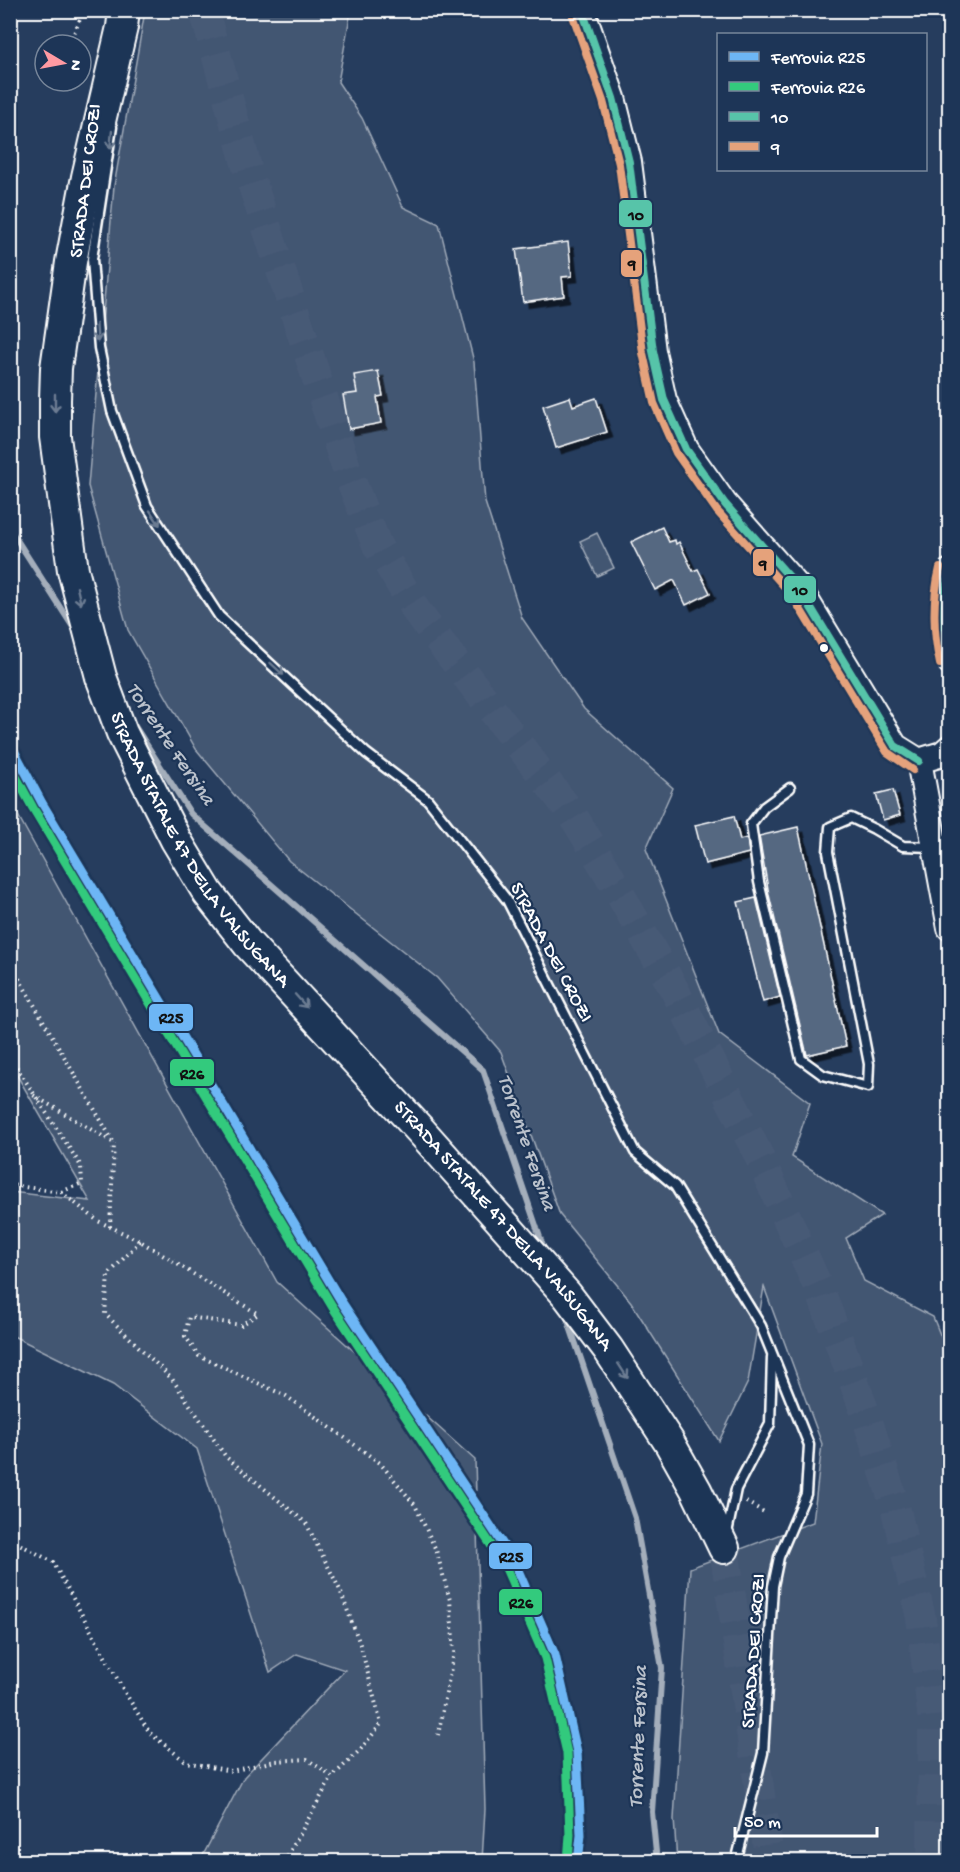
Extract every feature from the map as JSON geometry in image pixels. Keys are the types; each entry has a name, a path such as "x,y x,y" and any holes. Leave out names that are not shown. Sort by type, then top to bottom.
{"highway":[{"name":"STRADA STATALE 47 DELLA VALSUGANA","path":"124,10 70,262 56,368 55,437 73,570 101,677 117,722 140,773 207,893 241,935 567,1295 608,1349 669,1442 696,1490 724,1548"}],"street":[{"path":"582,10 613,98 626,152 653,351 664,400 686,449 725,504 799,588 895,746 919,761 950,928"},
{"path":"950,571 945,586 943,624 950,662"},
{"path":"919,761 942,754 950,747"}],"lane":[{"name":"STRADA DEI CROZI","path":"113,106 114,61"},
{"name":"STRADA DEI CROZI","path":"112,117 112,140 92,259 99,348 112,411 147,506 219,616 366,753 428,800 507,900 635,1152 675,1186 762,1326 809,1445 806,1494 779,1557 773,1586 763,1753 736,1862"},
{"path":"790,788 764,807 751,824 759,882 801,1059 824,1075 868,1087 869,1064 828,852 830,827 851,818 903,846 935,847"},
{"path":"724,1548 734,1496 770,1424 772,1354"}],"path":[{"path":"74,33 84,10"},
{"path":"10,963 114,1143 110,1227"},
{"path":"10,1058 81,1166 82,1183 61,1192"},
{"path":"33,1095 114,1143"},
{"path":"10,1185 61,1192 98,1221 140,1241 258,1314 242,1325 189,1317 185,1336 199,1356 286,1396 380,1463 415,1505 436,1550 450,1600 454,1652 438,1735"},
{"path":"140,1241 108,1275 105,1314 172,1379 226,1457 306,1522 340,1590 361,1647 381,1724 360,1750 332,1777 284,1862"},
{"path":"734,1496 766,1513"},
{"path":"10,1539 53,1562 124,1691 150,1733 186,1762 231,1771 275,1761 307,1759 332,1777"}],"shaded area":[{"path":"145,11 351,11 338,82 362,118 403,207 439,224 474,362 485,502 522,618 584,709 673,788 646,849 719,1034 810,1103 792,1157 882,1215 846,1238 864,1281 933,1317 949,1357 949,1861 677,1861 674,1819 690,1568 813,1522 822,1444 764,1287 748,1382 719,1441 631,1302 560,1215 501,1052 437,978 289,861 196,749 128,630 88,486 114,186"},
{"path":"597,533 614,568 597,576 580,541"},
{"path":"10,801 277,1282 475,1460 485,1809 482,1861 200,1861 244,1777 345,1670 297,1654 270,1672 197,1449 113,1385 11,1335 11,1192 90,1201 11,1065"}],"building":[{"path":"568,242 572,276 562,277 564,296 523,302 516,249"},
{"path":"378,371 383,396 377,397 381,423 349,429 343,395 357,393 354,375"},
{"path":"570,397 573,406 596,398 607,432 556,448 543,406"},
{"path":"662,527 669,542 675,540 676,544 679,542 693,571 698,569 710,593 686,605 674,580 655,590 631,542"},
{"path":"893,790 900,815 883,820 876,794"},
{"path":"734,816 740,840 747,838 749,853 705,864 695,825"},
{"path":"798,827 846,1046 807,1055 769,895 759,836"},
{"path":"756,898 780,997 763,1002 738,902"}],"waterway":[{"name":"Torrente Fersina","path":"10,529 76,632"},
{"name":"Torrente Fersina","path":"131,720 191,814 483,1070 545,1252"},
{"name":"Torrente Fersina","path":"566,1315 635,1518 662,1668 652,1812 657,1862"}],"tunnel":[{"path":"204,10 248,171 349,476 377,545 417,612 572,814 608,873 674,989 756,1150 821,1293 865,1412 895,1506 921,1618 933,1722 932,1862"},
{"path":"724,1548 770,1862"}],"rail line":[{"name":"R25","path":"10,743 42,803 341,1301 514,1561 555,1655 577,1752 581,1835 578,1862"},
{"name":"R26","path":"10,766 332,1306 505,1566 545,1658 567,1753 570,1835 568,1861"}],"transit line":[{"name":"10","path":"582,10 613,98 629,162 653,351 664,400 686,449 725,504 799,588 895,746 919,761"},
{"name":"9","path":"572,13 603,101 619,164 643,353 654,403 676,453 717,511 791,594 887,752 913,770"},
{"name":"9","path":"940,568 934,616 940,664"},
{"name":"10","path":"950,573 945,616 950,660"}]}
